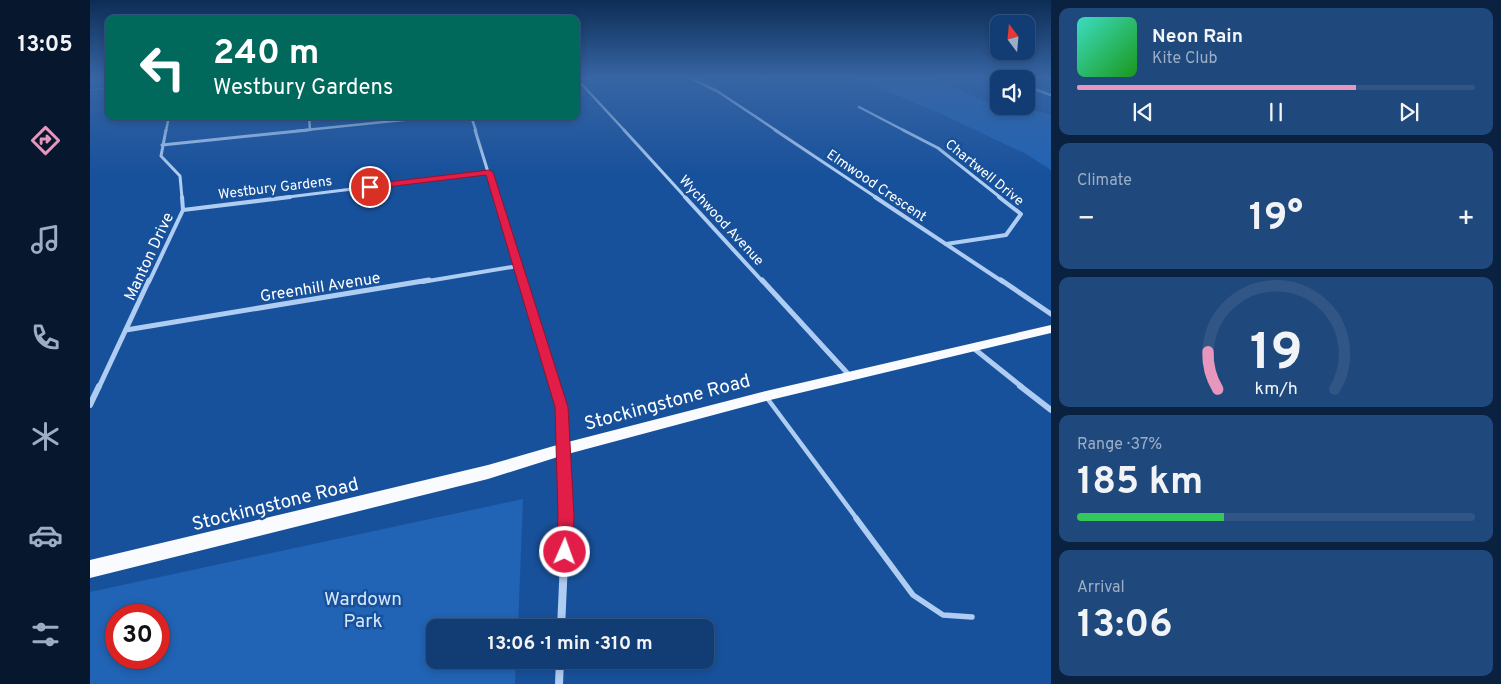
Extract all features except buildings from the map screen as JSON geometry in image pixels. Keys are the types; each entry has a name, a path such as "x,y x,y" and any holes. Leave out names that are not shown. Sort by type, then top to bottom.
{"main road":[{"name":"Stockingstone Road","path":"90,569 488,472 564,449 766,396 1051,329"}],"street":[{"name":"Wychwood Avenue","path":"605,109 850,376"},
{"name":"Elmwood Crescent","path":"744,109 1051,314"},
{"name":"Chartwell Drive","path":"863,109 938,148 1021,214 1006,235 945,244"},
{"path":"168,120 162,144 404,120"},
{"path":"309,120 310,130"},
{"path":"472,120 561,407 566,515 561,619"},
{"name":"Manton Drive","path":"90,405 183,210 180,176 161,156 162,144"},
{"name":"Westbury Gardens","path":"183,210 489,172"},
{"name":"Greenhill Avenue","path":"126,330 518,266"},
{"path":"972,348 1051,410"},
{"path":"559,684 560,669"}],"lane":[{"path":"766,396 913,595 943,615 972,617"}],"green space":[{"path":"929,109 990,109 990,115 1035,115 1035,111 1051,115 1051,170 1026,154"},
{"name":"Wardown Park","path":"523,499 518,619 426,619 426,669 516,669 515,684 90,684 90,592"}],"route":[{"path":"370,187 489,172 561,407 566,515 565,552"}]}
